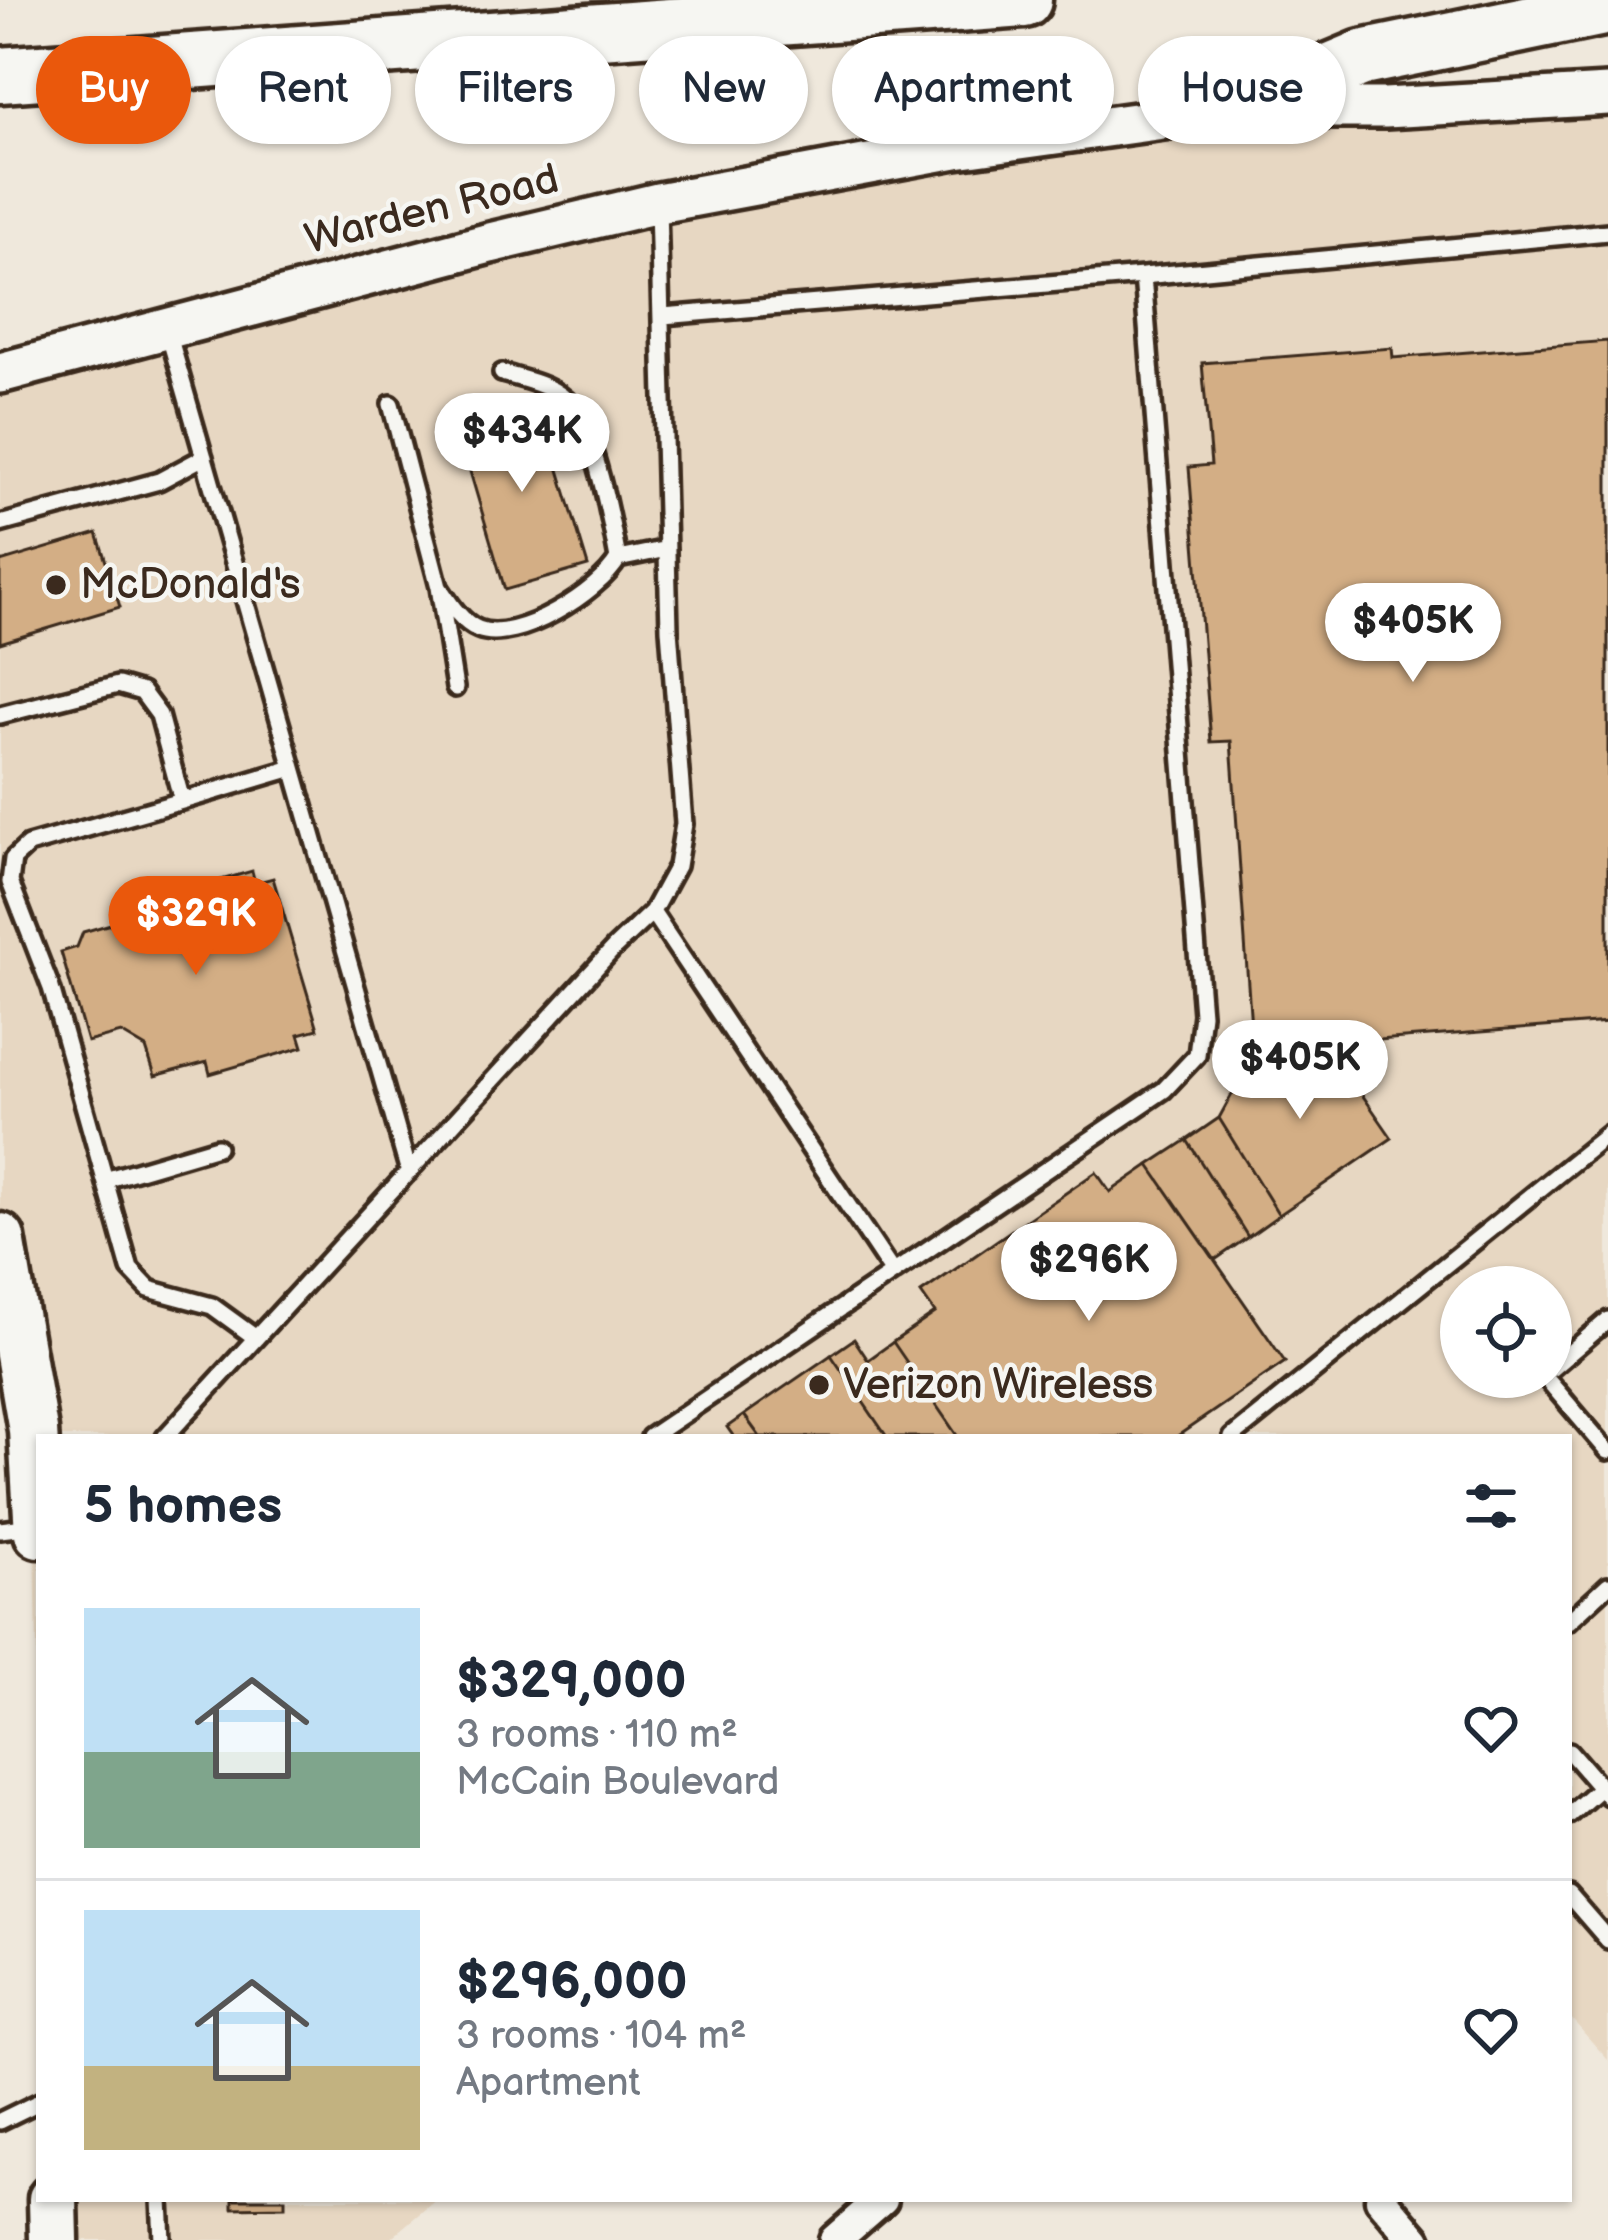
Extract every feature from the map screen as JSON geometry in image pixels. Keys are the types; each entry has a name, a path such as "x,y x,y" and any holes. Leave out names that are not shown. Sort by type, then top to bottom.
{"highway":[{"path":"0,75 1024,0"},
{"path":"1346,65 1608,7"}],"main road":[{"path":"0,1238 33,1430 36,1479"},
{"path":"53,2202 54,2240"}],"street":[{"name":"Warden Road","path":"1346,108 1608,95"},
{"name":"Warden Road","path":"0,374 658,203 956,148 1138,123"},
{"path":"835,2240 879,2202"},
{"path":"1384,2202 1416,2240"}],"lane":[{"path":"168,1434 652,912 677,866 684,824 669,629 658,203"},
{"path":"663,316 1608,232"},
{"path":"654,1434 1164,1090 1197,1055 1202,1014 1143,276"},
{"path":"167,329 409,1172"},
{"path":"439,587 477,629 498,632 580,598 607,578 618,559 584,428 569,402 549,388 502,373"},
{"path":"391,404 439,587 455,688"},
{"path":"0,524 159,481 204,457"},
{"path":"618,559 667,548"},
{"path":"0,716 118,685 142,692 159,715 182,800"},
{"path":"256,1338 212,1306 149,1289 130,1269 50,988 10,882 13,859 28,844 293,768"},
{"path":"652,912 893,1273"},
{"path":"1236,1434 1608,1134"},
{"path":"105,1180 217,1147"},
{"path":"1572,1351 1608,1320"},
{"path":"1563,1398 1608,1451"},
{"path":"0,1530 36,1528"},
{"path":"1572,1618 1608,1585"},
{"path":"1572,1755 1604,1792 1572,1813"},
{"path":"1572,1898 1608,1940"},
{"path":"0,2121 36,2103"},
{"path":"160,2202 162,2240"}],"shaded area":[{"path":"1608,91 1608,2060 1572,2019 1572,1434 36,1434 36,1596 33,1430 0,1265 0,365 763,182 1114,144 1114,140 1138,137 1138,144 1346,144 1346,113"},
{"path":"47,2202 434,2202 389,2240 48,2240"}],"building":[{"path":"1608,341 1608,1022 1327,1044 1253,1056 1231,741 1211,742 1189,467 1211,465 1202,363 1392,348 1393,358"},
{"path":"538,400 588,566 505,590 456,424"},
{"name":"McDonald's","path":"97,533 120,607 0,643 0,562"},
{"path":"252,871 255,883 273,878 318,1029 299,1034 303,1047 210,1074 207,1062 155,1076 146,1048 121,1033 87,1042 61,952 77,947 83,932 159,910 155,899"},
{"path":"1327,1044 1392,1138 1279,1215 1219,1118 1253,1056"},
{"path":"1219,1118 1279,1215 1248,1237 1187,1140"},
{"path":"1187,1140 1248,1237 1215,1260 1149,1165"},
{"path":"1149,1165 1285,1362 1180,1434 956,1434 893,1342 935,1313 921,1293 1096,1172 1110,1192"},
{"path":"854,1339 868,1360 893,1342 956,1434 885,1434 831,1355"},
{"name":"Verizon Wireless","path":"831,1355 885,1434 758,1434 744,1415"},
{"path":"744,1415 758,1434 732,1434 727,1427"},
{"path":"233,2202 285,2202 285,2207 233,2208"}],"place":[{"name":"McDonald's","path":"56,585"},
{"name":"Verizon Wireless","path":"819,1385"}]}
